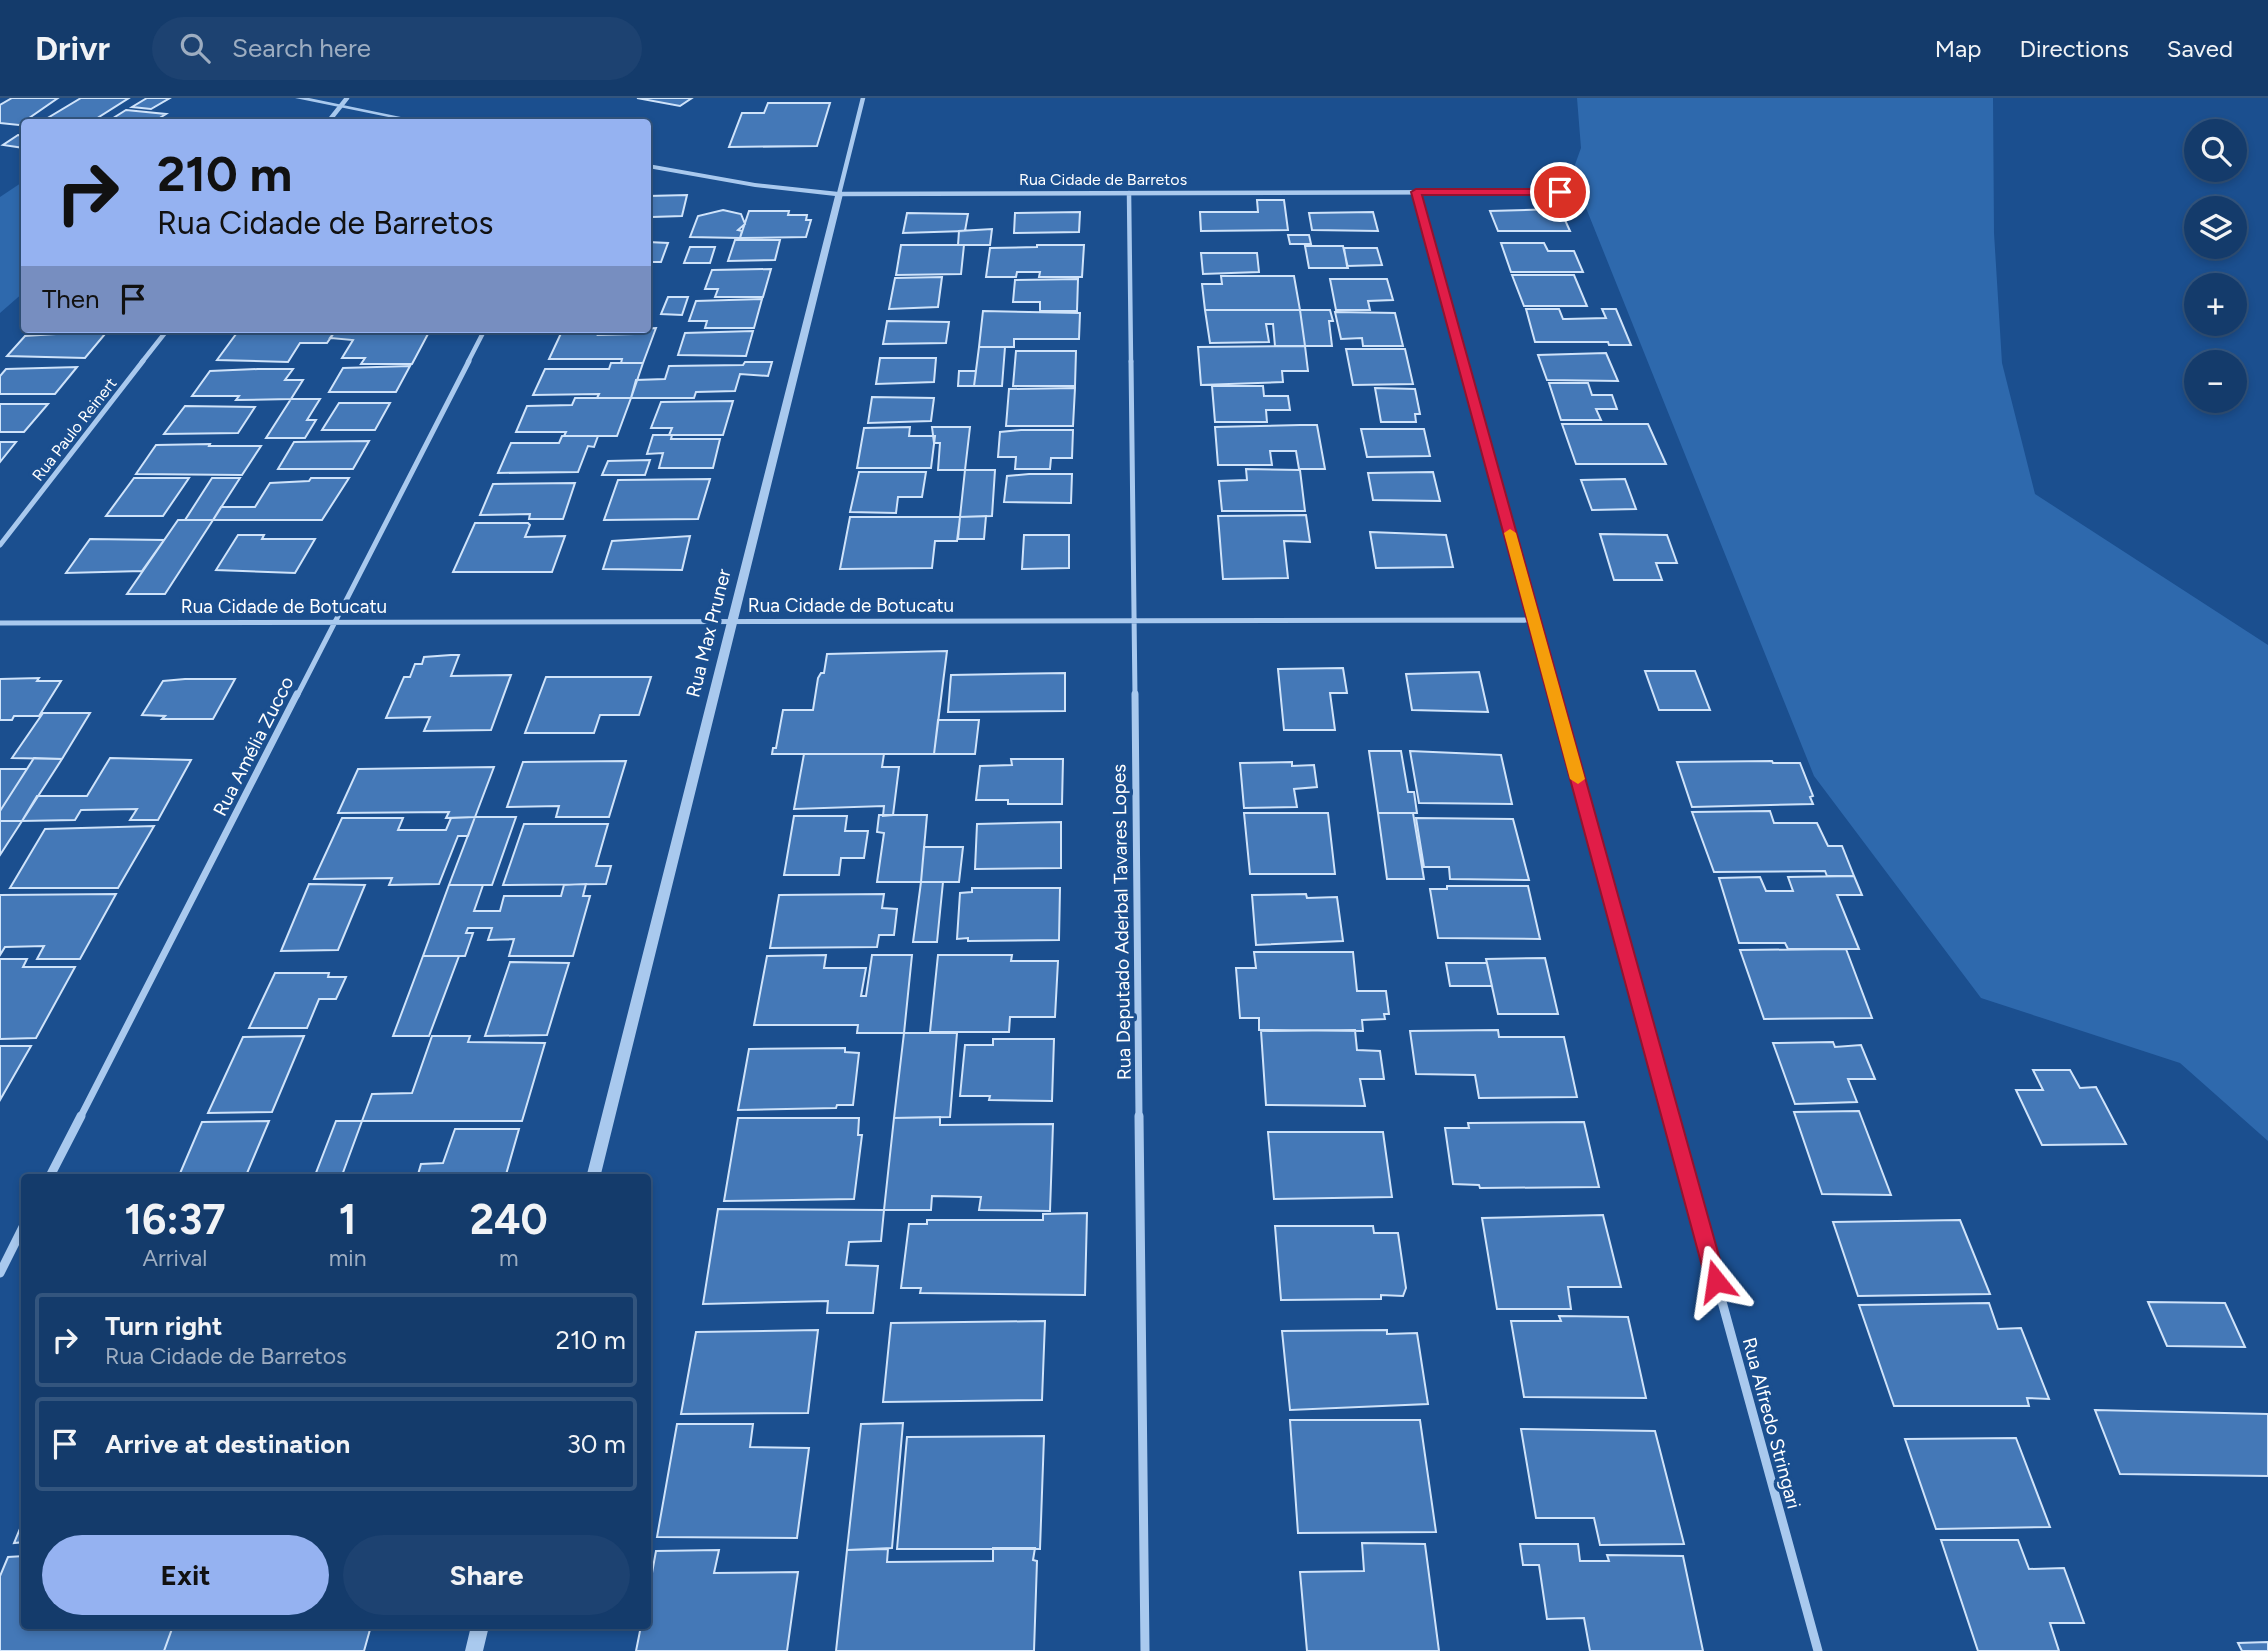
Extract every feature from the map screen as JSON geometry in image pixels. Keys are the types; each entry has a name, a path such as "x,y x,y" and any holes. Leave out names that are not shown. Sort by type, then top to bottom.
{"street":[{"path":"298,98 405,119"},
{"path":"330,119 347,98"},
{"name":"Rua Max Pruner","path":"594,1174 863,98"},
{"name":"Rua Cidade de Barretos","path":"651,167 755,185 839,194 1560,192"},
{"name":"Rua Alfredo Stringari","path":"1416,192 1818,1651"},
{"name":"Rua Deputado Aderbal Tavares Lopes","path":"1129,193 1145,1651"},
{"name":"Rua Paulo Reinert","path":"0,545 164,333"},
{"name":"Rua Amélia Zucco","path":"51,1174 483,333"},
{"name":"Rua Cidade de Botucatu","path":"0,623 1534,620"},
{"path":"0,1273 21,1231"},
{"path":"474,1651 479,1629"}],"shaded area":[{"path":"1577,98 1993,98 1994,233 2002,363 2035,494 2268,645 2268,1141 2180,1063 1981,998 1814,776 1572,173 1581,148"},
{"path":"21,183 21,295 0,313 0,197"}],"building":[{"path":"12,98 58,98 28,119 21,119 19,125 0,123 0,105"},
{"path":"81,98 129,98 96,119 46,119"},
{"path":"147,98 170,98 151,109 132,107"},
{"path":"637,98 692,98 680,106"},
{"path":"768,103 830,103 817,146 729,147 742,113 764,113"},
{"path":"126,110 166,114 158,119 112,119"},
{"path":"18,135 21,136 21,148 3,145"},
{"path":"687,195 682,216 652,217 651,220 651,196"},
{"path":"1257,200 1284,200 1288,230 1201,231 1200,212 1258,212"},
{"path":"1560,209 1570,231 1498,231 1490,211"},
{"path":"723,210 741,214 745,224 738,230 742,231 740,238 690,237 698,216"},
{"path":"749,211 789,211 788,215 807,215 806,220 811,220 806,237 740,238"},
{"path":"1080,212 1079,232 1014,233 1015,213"},
{"path":"1373,212 1378,231 1312,230 1309,213"},
{"path":"907,213 968,214 965,231 903,233"},
{"path":"992,229 990,245 958,245 959,231"},
{"path":"1288,235 1309,235 1311,244 1290,244"},
{"path":"735,240 780,240 775,260 728,261"},
{"path":"651,242 668,243 661,262 651,262"},
{"path":"1501,243 1544,243 1548,251 1574,251 1583,272 1511,272"},
{"path":"901,245 964,245 961,274 896,275"},
{"path":"1084,245 1082,277 1039,277 1040,272 1017,272 1016,277 986,277 990,248"},
{"path":"1305,246 1343,246 1348,268 1309,268"},
{"path":"690,247 715,247 710,263 684,263"},
{"path":"1344,248 1377,248 1382,265 1347,266"},
{"path":"1201,253 1257,253 1259,272 1203,274"},
{"path":"771,269 763,297 715,297 718,289 705,289 712,270"},
{"path":"1512,275 1574,275 1587,306 1524,306"},
{"path":"1221,276 1294,276 1300,310 1205,310 1202,284 1222,284"},
{"path":"942,277 938,307 889,309 895,278"},
{"path":"1078,279 1077,311 1040,311 1040,302 1013,302 1015,280"},
{"path":"1330,279 1387,279 1393,300 1368,301 1370,310 1336,310"},
{"path":"668,297 688,297 682,315 661,314"},
{"path":"762,299 754,328 705,328 707,321 689,321 696,301"},
{"path":"1526,309 1559,309 1563,319 1566,319 1606,318 1602,309 1616,309 1631,345 1609,345 1608,342 1535,342"},
{"path":"1205,310 1300,310 1305,346 1275,346 1273,324 1266,324 1269,342 1210,343"},
{"path":"1300,310 1330,310 1333,321 1329,321 1332,346 1305,346"},
{"path":"983,311 1080,313 1079,339 1014,339 1014,347 979,347"},
{"path":"1335,312 1395,313 1403,346 1363,346 1362,338 1341,339"},
{"path":"887,321 949,322 946,343 883,344"},
{"path":"651,328 656,328 643,363 621,363 622,359 549,359 561,333 634,334 651,333"},
{"path":"753,331 746,356 678,355 685,333"},
{"path":"237,333 334,333 327,343 300,343 288,362 217,360"},
{"path":"334,333 428,333 412,364 361,364 365,358 342,358 353,340 330,338"},
{"path":"105,334 85,358 7,356 25,336"},
{"path":"1305,346 1308,371 1282,371 1283,382 1201,385 1198,347"},
{"path":"979,347 1005,347 1002,386 974,386"},
{"path":"1346,349 1405,349 1413,384 1353,385"},
{"path":"1016,351 1076,351 1075,386 1013,386"},
{"path":"1606,353 1618,381 1547,380 1538,355"},
{"path":"880,358 936,358 934,382 876,384"},
{"path":"745,362 772,362 768,376 740,374 735,391 696,392 694,398 631,398 636,380 665,379 669,366 743,365"},
{"path":"611,363 643,363 631,398 597,398 599,394 533,395 545,369 609,369"},
{"path":"410,366 396,392 329,392 343,368"},
{"path":"77,367 55,394 0,394 0,376 6,369"},
{"path":"293,369 285,380 303,380 291,399 236,400 239,396 192,396 210,371"},
{"path":"959,371 976,371 974,386 958,386"},
{"path":"1549,383 1588,383 1592,395 1612,395 1617,409 1596,409 1601,420 1561,420"},
{"path":"1212,386 1263,386 1264,396 1288,396 1290,410 1266,410 1267,422 1215,422"},
{"path":"1075,388 1073,426 1006,426 1009,389"},
{"path":"1375,388 1415,389 1420,414 1415,414 1416,422 1381,422"},
{"path":"872,397 934,398 931,421 868,423"},
{"path":"575,398 631,398 617,436 516,432 527,406 572,405"},
{"path":"291,399 320,399 307,420 316,420 305,438 266,438"},
{"path":"733,401 723,435 669,435 672,428 651,428 661,402"},
{"path":"339,403 390,403 375,430 322,430"},
{"path":"0,404 48,404 24,432 0,432"},
{"path":"185,406 255,407 238,433 164,434"},
{"path":"1562,424 1648,424 1666,464 1576,464"},
{"path":"1317,425 1325,469 1299,469 1296,451 1270,451 1272,465 1218,465 1215,427"},
{"path":"910,427 909,436 935,436 931,468 857,468 864,428"},
{"path":"932,427 970,427 965,470 938,470 940,443 934,443"},
{"path":"1361,429 1424,429 1430,456 1367,457"},
{"path":"1073,430 1072,458 1051,458 1050,469 1015,469 1016,457 998,457 1000,432"},
{"path":"653,435 672,435 671,439 720,439 713,468 659,468 663,453 647,454"},
{"path":"562,436 598,436 594,447 588,446 578,472 498,473 511,443 559,443"},
{"path":"369,441 353,469 278,469 294,442"},
{"path":"0,442 16,442 0,462"},
{"path":"210,444 209,446 261,446 242,475 136,474 156,445"},
{"path":"650,460 645,475 602,475 608,461"},
{"path":"1246,469 1300,470 1305,511 1222,511 1219,481 1247,480"},
{"path":"965,470 995,470 992,516 960,517"},
{"path":"859,472 926,472 922,497 898,497 896,513 850,512"},
{"path":"1433,472 1440,501 1373,500 1368,473"},
{"path":"1072,474 1071,503 1004,502 1007,476"},
{"path":"134,478 189,478 163,516 106,516"},
{"path":"212,478 240,478 213,520 185,520"},
{"path":"311,478 349,478 322,520 213,520 221,507 255,507 270,483 309,481"},
{"path":"710,479 698,519 604,520 618,480"},
{"path":"1625,479 1636,509 1592,510 1581,480"},
{"path":"575,483 563,519 529,519 530,514 480,515 493,484"},
{"path":"1306,515 1310,542 1284,541 1288,578 1223,579 1218,516"},
{"path":"986,516 984,539 958,539 960,517"},
{"path":"850,517 960,517 957,541 935,541 932,568 840,569"},
{"path":"178,520 213,520 165,594 127,594"},
{"path":"475,523 528,523 530,525 525,537 565,536 552,572 453,572"},
{"path":"1370,532 1446,535 1453,567 1376,568"},
{"path":"1600,534 1667,535 1677,563 1656,563 1662,580 1614,580"},
{"path":"238,535 264,535 262,539 315,539 295,573 216,570"},
{"path":"1024,535 1069,535 1069,568 1022,569"},
{"path":"690,536 682,570 603,569 612,541"},
{"path":"90,539 164,540 142,571 66,573"},
{"path":"947,651 934,754 772,754 773,748 776,748 783,710 813,710 818,678 824,673 827,654"},
{"path":"459,655 451,676 511,675 491,730 424,731 430,717 386,718 404,677 410,677 415,664 422,664 424,657"},
{"path":"1343,668 1347,693 1330,693 1335,730 1284,730 1278,669"},
{"path":"1645,671 1695,671 1710,710 1659,710"},
{"path":"1479,672 1488,712 1412,710 1406,674"},
{"path":"1065,673 1065,711 948,712 951,675"},
{"path":"546,677 651,677 639,715 600,715 594,733 525,733"},
{"path":"39,678 37,681 61,681 39,716 14,716 12,720 0,720 0,679"},
{"path":"235,679 213,719 162,719 165,716 142,715 163,681"},
{"path":"43,713 90,713 62,759 12,758"},
{"path":"938,720 979,720 975,754 934,754"},
{"path":"1369,751 1401,751 1408,792 1414,792 1417,813 1378,813"},
{"path":"1410,751 1501,755 1512,804 1419,803"},
{"path":"804,754 884,754 882,767 899,767 893,815 883,816 884,806 794,809"},
{"path":"34,758 62,759 22,821 0,821 0,811"},
{"path":"110,758 191,760 158,820 130,820 137,809 81,810 75,820 22,821 37,796 87,796"},
{"path":"1011,759 1063,759 1062,804 1008,804 1008,800 976,800 980,766 1012,765"},
{"path":"626,761 609,817 556,817 559,806 507,807 523,762"},
{"path":"1292,762 1292,766 1314,765 1317,787 1294,789 1297,807 1244,808 1240,763"},
{"path":"1677,762 1800,763 1813,796 1810,797 1813,804 1692,807"},
{"path":"494,767 475,817 446,818 449,812 338,813 358,769"},
{"path":"0,769 27,769 0,811"},
{"path":"1770,811 1774,823 1817,823 1828,846 1842,846 1854,876 1827,876 1825,871 1714,872 1692,812"},
{"path":"1244,813 1328,813 1335,874 1250,874"},
{"path":"1378,813 1413,813 1424,879 1387,879"},
{"path":"879,815 927,815 921,882 877,882 884,833 877,832"},
{"path":"794,816 847,816 845,831 868,831 864,858 841,858 839,875 784,875"},
{"path":"475,817 468,836 458,836 439,884 389,885 392,878 314,879 342,818 403,818 398,830 446,830 451,818"},
{"path":"475,817 516,817 492,885 449,885"},
{"path":"1416,818 1513,819 1529,880 1450,879 1449,867 1424,867"},
{"path":"0,821 22,821 0,855"},
{"path":"1061,822 1061,868 975,869 977,824"},
{"path":"524,824 608,824 596,866 611,866 606,884 503,885"},
{"path":"154,826 118,888 10,888 45,829"},
{"path":"924,847 963,847 959,882 921,882"},
{"path":"1854,876 1862,895 1837,895 1859,949 1788,949 1785,943 1739,943 1719,878 1760,877 1766,891 1793,891 1788,877"},
{"path":"921,882 943,882 937,942 913,942"},
{"path":"309,884 365,885 338,950 281,951"},
{"path":"586,884 583,896 590,896 573,956 509,956 514,939 488,940 492,928 468,928 466,933 473,933 465,956 423,956 449,885 483,885 474,911 500,911 504,896 561,896 564,885"},
{"path":"1447,886 1528,886 1540,939 1438,938 1430,889 1447,889"},
{"path":"972,888 1060,888 1059,940 957,939 960,893 972,892"},
{"path":"116,894 80,959 37,959 44,946 5,947 0,955 0,895"},
{"path":"884,894 882,908 897,909 894,935 879,935 877,947 770,948 779,895"},
{"path":"1306,894 1307,898 1337,897 1343,941 1256,945 1252,895"},
{"path":"1846,949 1872,1018 1764,1019 1740,950"},
{"path":"1254,952 1353,952 1357,991 1386,991 1389,1014 1384,1014 1385,1019 1362,1020 1363,1031 1259,1030 1259,1018 1240,1018 1236,968 1256,968"},
{"path":"826,955 824,968 866,968 861,996 866,996 872,955 912,955 904,1033 857,1033 858,1025 754,1025 767,956"},
{"path":"938,955 1012,955 1011,961 1058,961 1055,1017 1010,1017 1009,1032 930,1032"},
{"path":"423,956 459,956 429,1036 393,1036"},
{"path":"1545,958 1558,1014 1498,1014 1486,959"},
{"path":"0,959 27,959 23,967 75,967 36,1038 0,1039"},
{"path":"510,962 569,963 547,1035 485,1036"},
{"path":"1446,963 1487,963 1492,986 1450,986"},
{"path":"275,973 329,973 328,977 346,977 336,999 319,999 307,1028 249,1028"},
{"path":"1355,1030 1357,1050 1380,1051 1384,1079 1360,1079 1365,1106 1266,1105 1261,1031"},
{"path":"1498,1030 1499,1037 1564,1037 1577,1097 1479,1098 1475,1075 1416,1074 1410,1031"},
{"path":"904,1033 957,1033 950,1117 894,1118"},
{"path":"304,1036 272,1112 208,1113 243,1037"},
{"path":"432,1036 470,1036 468,1042 545,1043 522,1121 362,1121 372,1094 412,1093"},
{"path":"993,1039 1054,1039 1052,1101 989,1100 990,1096 960,1096 965,1045 993,1045"},
{"path":"1833,1042 1835,1047 1861,1045 1875,1079 1848,1079 1857,1102 1795,1104 1773,1043"},
{"path":"0,1046 31,1046 0,1100"},
{"path":"845,1048 845,1052 859,1053 853,1105 837,1105 836,1108 738,1110 749,1049"},
{"path":"2033,1070 2070,1070 2080,1088 2096,1087 2126,1144 2042,1145 2016,1090 2043,1090"},
{"path":"1859,1111 1891,1195 1822,1194 1794,1112"},
{"path":"940,1117 940,1125 1053,1124 1050,1211 979,1210 981,1197 932,1196 931,1210 884,1210 894,1118"},
{"path":"738,1118 859,1118 858,1135 862,1135 854,1199 724,1201"},
{"path":"269,1121 247,1174 180,1174 202,1122"},
{"path":"336,1121 362,1121 342,1174 316,1174"},
{"path":"1584,1122 1599,1187 1480,1188 1479,1185 1453,1184 1445,1128 1469,1128 1468,1123"},
{"path":"455,1129 519,1129 506,1174 418,1174 421,1164 443,1163"},
{"path":"1268,1132 1383,1132 1392,1197 1274,1199"},
{"path":"718,1209 884,1210 881,1241 849,1242 846,1265 878,1266 873,1313 827,1313 828,1301 703,1304"},
{"path":"1087,1213 1085,1295 920,1293 921,1288 901,1288 909,1224 927,1224 927,1220 1043,1220 1043,1214"},
{"path":"1603,1215 1621,1287 1568,1287 1571,1309 1497,1309 1482,1218"},
{"path":"1960,1220 1990,1294 1858,1296 1833,1222"},
{"path":"1275,1226 1373,1226 1374,1233 1398,1233 1406,1288 1403,1296 1381,1295 1381,1299 1281,1300"},
{"path":"2148,1302 2225,1303 2245,1347 2167,1346"},
{"path":"1989,1303 1998,1329 2021,1328 2049,1399 2027,1398 2029,1406 1894,1406 1859,1305"},
{"path":"1559,1316 1628,1317 1646,1398 1524,1397 1511,1321 1561,1321"},
{"path":"1045,1321 1042,1400 883,1402 891,1323"},
{"path":"818,1330 808,1413 681,1414 696,1332"},
{"path":"1387,1330 1387,1334 1417,1333 1428,1404 1290,1410 1282,1331"},
{"path":"2095,1410 2268,1414 2268,1476 2120,1474"},
{"path":"1290,1420 1420,1420 1436,1532 1298,1533"},
{"path":"903,1423 892,1548 847,1550 861,1424"},
{"path":"677,1424 753,1424 750,1447 809,1448 797,1538 657,1537"},
{"path":"1521,1429 1655,1431 1684,1544 1600,1545 1594,1518 1536,1518"},
{"path":"1044,1436 1040,1549 897,1549 907,1437"},
{"path":"2016,1438 2050,1527 1936,1529 1905,1439"},
{"path":"21,1526 21,1542 14,1543"},
{"path":"1941,1540 2018,1540 2029,1569 2064,1568 2084,1623 2050,1623 2059,1651 1978,1651"},
{"path":"1362,1543 1425,1544 1439,1651 1307,1651 1300,1572 1364,1571"},
{"path":"1520,1544 1578,1544 1580,1561 1609,1561 1607,1555 1683,1556 1703,1651 1590,1651 1584,1618 1547,1619 1539,1565 1523,1565"},
{"path":"993,1548 1035,1548 1033,1560 1037,1561 1034,1651 836,1651 847,1550 888,1549 887,1562 993,1561"},
{"path":"719,1550 714,1573 798,1572 787,1651 636,1651 640,1629 651,1629 651,1578 656,1551"},
{"path":"21,1556 21,1629 172,1629 164,1651 0,1651 0,1576 8,1557"},
{"path":"172,1629 370,1629 364,1651 164,1651"},
{"path":"2268,1642 2268,1651 2242,1651 2238,1643"}],"slow traffic":[{"path":"1510,533 1578,779"}],"route":[{"path":"1560,192 1416,192 1716,1281"}]}
